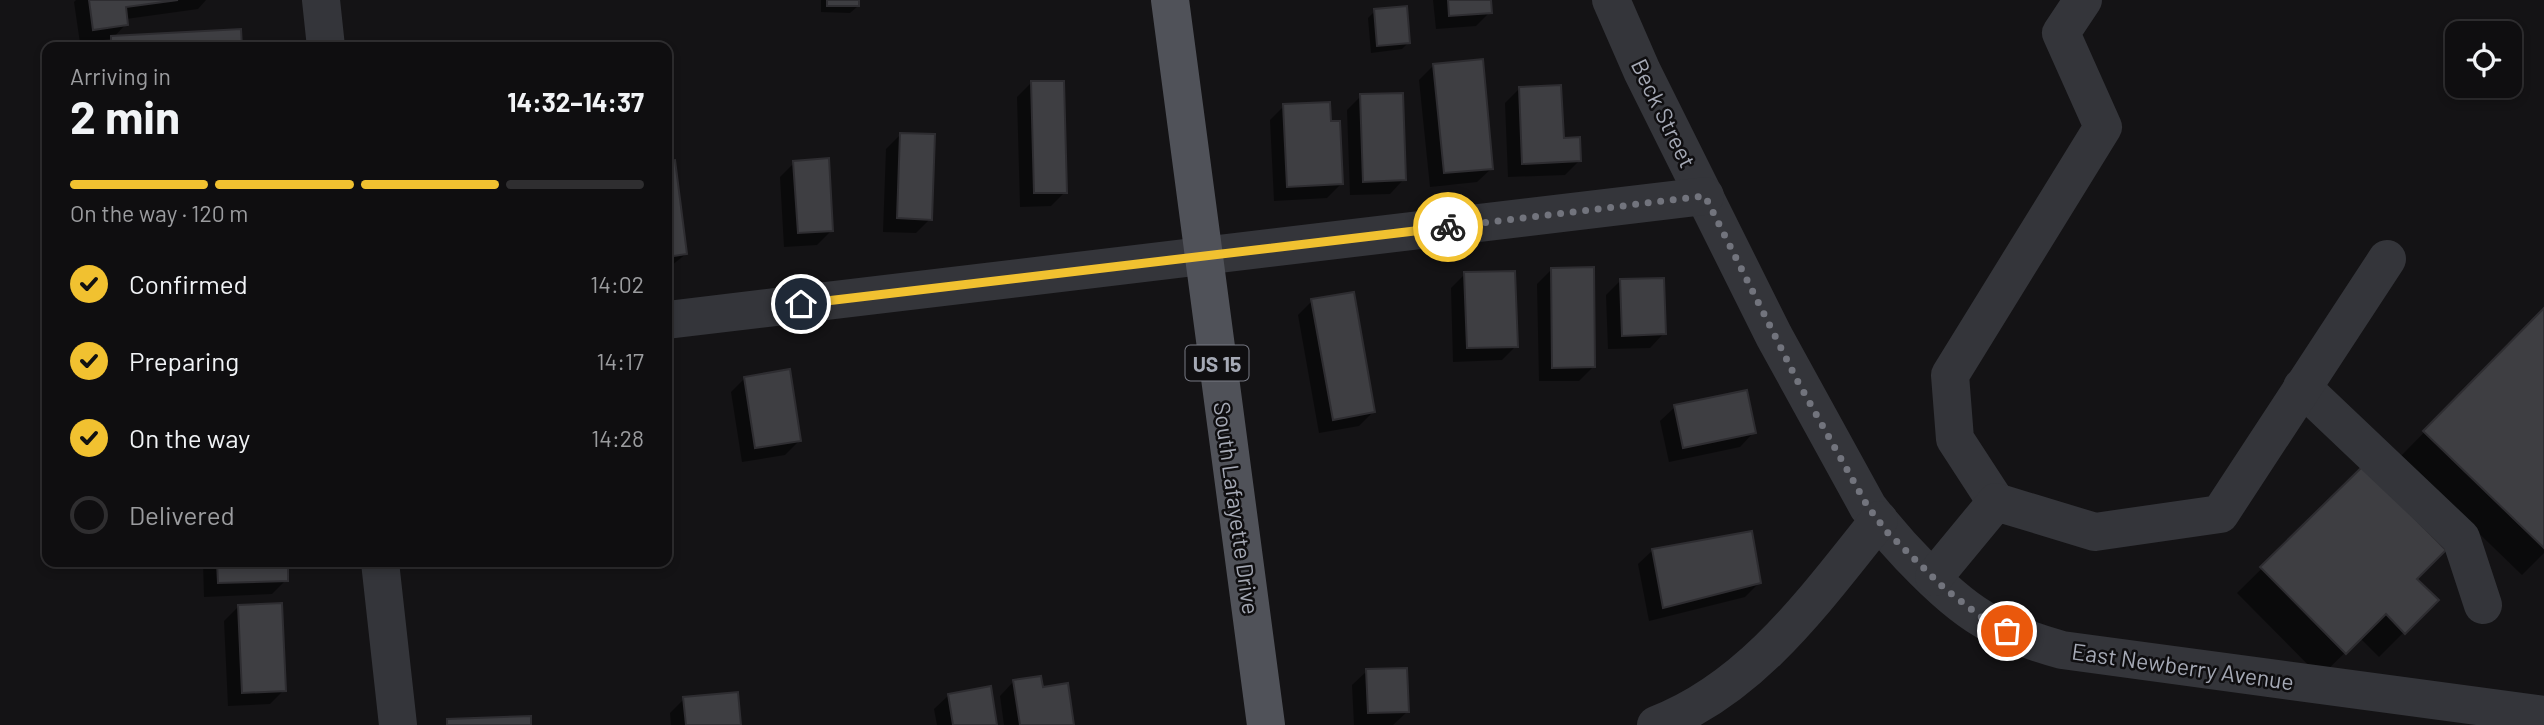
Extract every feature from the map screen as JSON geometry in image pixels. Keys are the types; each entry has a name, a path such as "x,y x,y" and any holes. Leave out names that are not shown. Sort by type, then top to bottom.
{"main road":[{"name":"South Lafayette Drive","path":"1170,0 1266,725"}],"street":[{"path":"321,0 325,42"},
{"name":"Beck Street","path":"1611,0 1642,71 1832,446 1879,520"},
{"path":"2083,0 2061,33 2103,127 1950,375 1955,439 1996,502 2095,532 2220,514 2387,259"},
{"path":"672,319 1705,196"},
{"path":"2302,387 2461,538 2483,606"},
{"path":"1934,577 1996,502"},
{"path":"1656,725 1705,703 1788,631 1879,520"},
{"name":"East Newberry Avenue","path":"1879,520 1934,577 1988,622 2027,640 2062,650 2544,715"},
{"path":"381,567 397,725"}],"building":[{"path":"89,0 178,0 126,7 128,25 93,30"},
{"path":"827,0 859,0 859,6 827,6"},
{"path":"1448,0 1491,0 1492,13 1449,16"},
{"path":"1407,6 1410,43 1377,46 1374,9"},
{"path":"241,29 242,42 111,42 111,36"},
{"path":"1483,59 1493,169 1444,173 1433,64"},
{"path":"1031,81 1064,81 1067,193 1034,193"},
{"path":"1561,85 1564,138 1580,137 1581,161 1522,164 1519,87"},
{"path":"1403,93 1406,180 1363,182 1360,94"},
{"path":"1330,102 1331,121 1340,121 1343,184 1287,187 1283,104"},
{"path":"900,133 935,134 932,220 897,218"},
{"path":"829,158 833,231 798,233 793,161"},
{"path":"672,160 675,160 687,254 672,256"},
{"path":"1594,267 1595,367 1552,368 1551,268"},
{"path":"1515,271 1518,347 1467,348 1464,272"},
{"path":"1664,278 1666,334 1622,336 1620,279"},
{"path":"1354,292 1375,412 1333,420 1311,299"},
{"path":"2544,308 2544,548 2423,431"},
{"path":"790,369 801,441 755,448 744,377"},
{"path":"1747,390 1756,433 1683,448 1674,405"},
{"path":"2363,466 2446,550 2417,579 2439,600 2405,634 2386,614 2346,654 2260,567"},
{"path":"1752,531 1761,583 1663,608 1652,549"},
{"path":"217,567 288,567 288,581 218,583"},
{"path":"282,603 286,691 242,693 238,605"},
{"path":"1407,668 1409,712 1368,713 1366,669"},
{"path":"1041,676 1043,687 1068,683 1074,725 1020,725 1013,680"},
{"path":"991,686 997,725 953,725 948,694"},
{"path":"738,692 741,725 686,725 683,697"},
{"path":"531,716 531,725 447,725 447,719"}],"way so far":[{"path":"1448,227 1705,196 1797,380 1868,507 1887,532 1945,589 1988,622 2007,631"}],"route":[{"path":"801,304 1448,227"}]}
